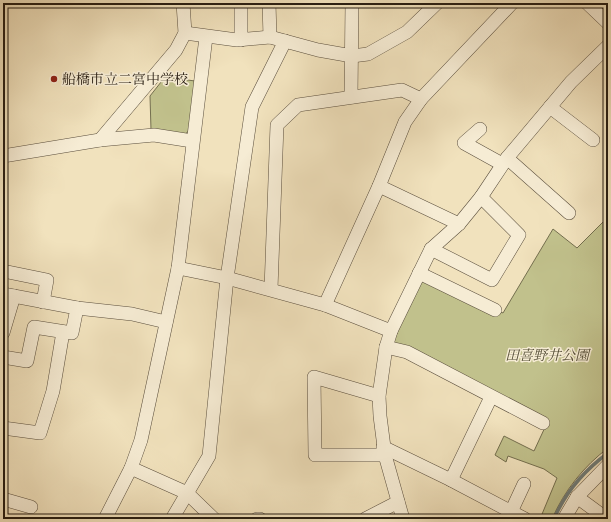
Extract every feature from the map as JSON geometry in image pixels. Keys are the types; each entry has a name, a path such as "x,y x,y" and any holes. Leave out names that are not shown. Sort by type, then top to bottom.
{"street":[{"path":"100,140 176,50 185,33 183,3"},
{"path":"241,3 241,40"},
{"path":"269,3 270,37"},
{"path":"351,97 352,3"},
{"path":"185,33 206,37 241,40 270,37 318,50 352,56 368,54 407,32 437,3"},
{"path":"325,305 379,186 405,122 421,98 512,3"},
{"path":"587,3 608,23"},
{"path":"105,519 131,468 141,440 178,268 192,141 206,37"},
{"path":"172,519 209,456 227,278 252,106 285,41"},
{"path":"403,519 384,451 379,396 386,347 391,330 431,249 459,224 481,197 504,161 571,82 608,46"},
{"path":"270,289 277,125 298,105 402,90 421,98"},
{"path":"550,108 593,140"},
{"path":"480,128 464,144 504,161 569,213"},
{"path":"3,156 100,140 154,135 192,141"},
{"path":"379,186 459,224"},
{"path":"431,249 492,280 519,235 481,197"},
{"path":"178,268 227,278 325,305 391,330"},
{"path":"3,271 47,280 44,302"},
{"path":"419,273 495,310"},
{"path":"3,333 8,295 76,308 132,314 166,322"},
{"path":"3,357 27,361 34,327 72,333 76,308"},
{"path":"3,428 40,432 53,391 63,332"},
{"path":"386,347 407,352 543,423"},
{"path":"379,396 314,377 315,455 384,451 451,480 505,513 525,519"},
{"path":"451,480 491,397"},
{"path":"564,519 577,497 608,465"},
{"path":"131,468 187,493 214,519"},
{"path":"505,513 524,484"},
{"path":"577,497 607,519"},
{"path":"3,499 31,507"},
{"path":"365,519 398,502"}],"green space":[{"path":"165,77 195,81 189,131 185,134 151,130 150,96"},
{"name":"田喜野井公園","path":"608,217 608,448 583,471 562,499 552,519 540,519 557,478 544,469 508,456 506,462 495,455 504,436 534,451 547,423 388,341 419,273 503,313 553,229 577,248"}],"waterway":[{"path":"554,519 564,500 576,483 591,467 608,453"}],"place":[{"name":"船橋市立二宮中学校","path":"54,79"}]}
